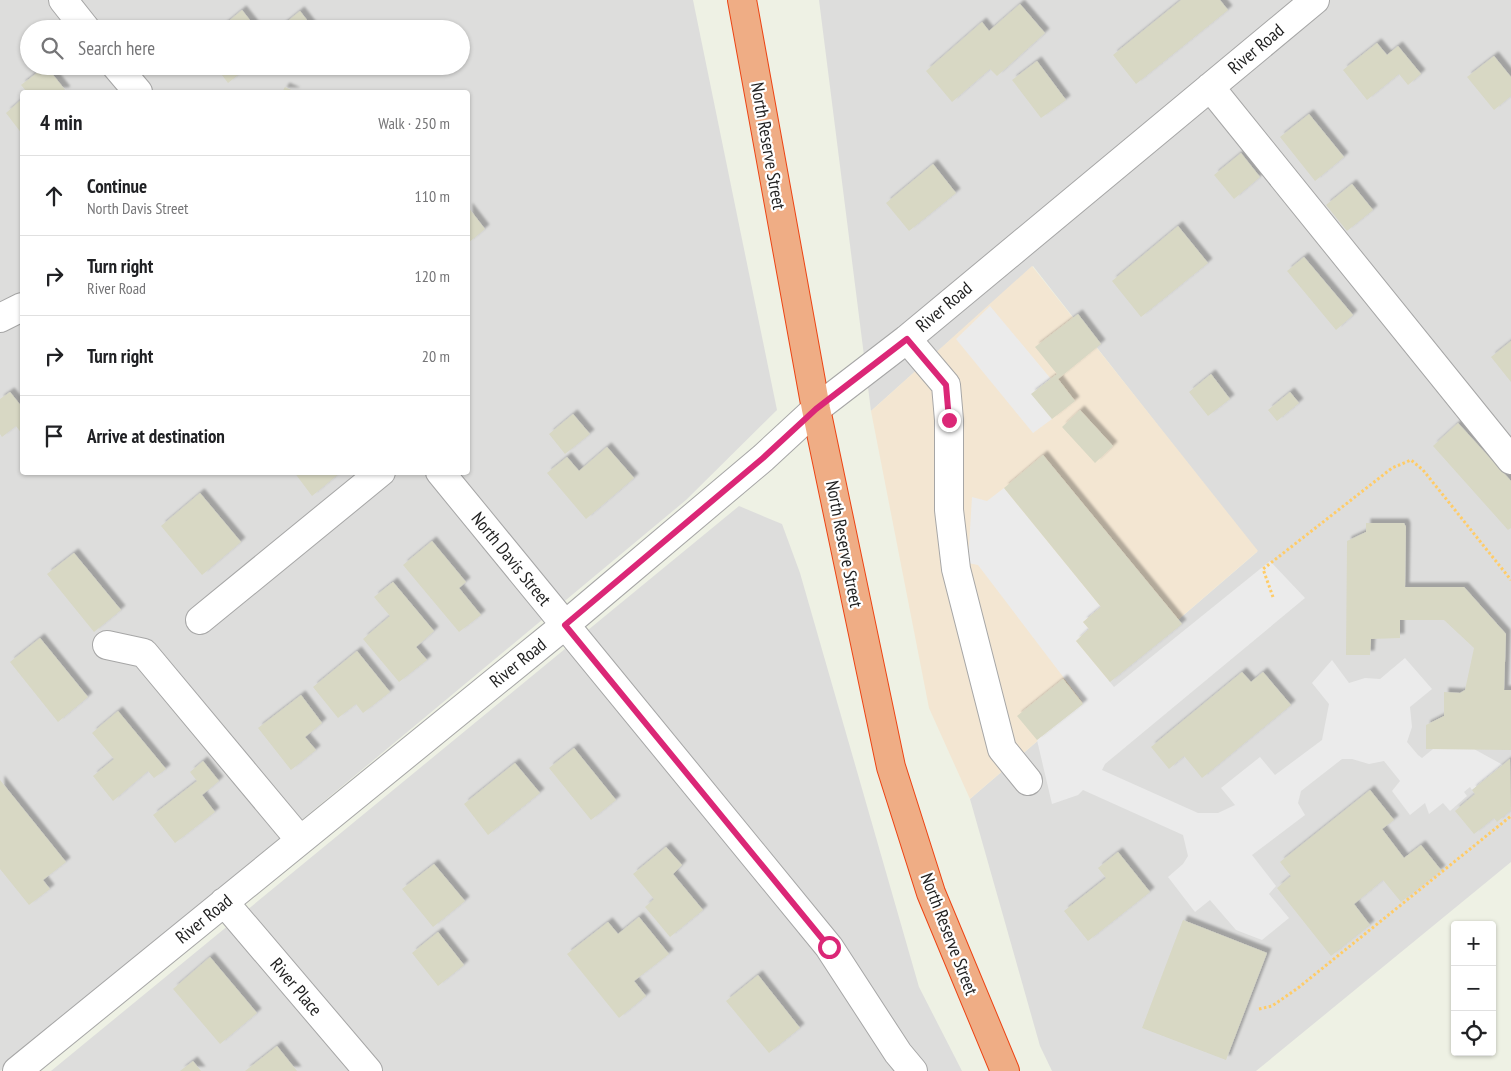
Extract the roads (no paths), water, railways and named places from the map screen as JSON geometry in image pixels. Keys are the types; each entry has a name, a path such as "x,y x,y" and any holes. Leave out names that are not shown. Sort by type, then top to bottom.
{"highway":[{"name":"North Reserve Street","path":"742,0 816,409 891,767 931,893 1005,1071"}],"street":[{"path":"63,0 79,20"},
{"name":"River Road","path":"16,1071 565,625 763,458 816,409 907,339 1210,87 1309,2"},
{"path":"124,75 136,90"},
{"path":"1210,87 1511,460"},
{"path":"0,318 20,307"},
{"path":"907,339 946,385 949,420 949,510 956,569 1002,749 1028,781"},
{"path":"200,620 376,475"},
{"name":"North Davis Street","path":"442,475 829,947 898,1053 913,1071"},
{"path":"107,645 144,653 300,840"},
{"name":"River Place","path":"224,902 368,1071"}]}
